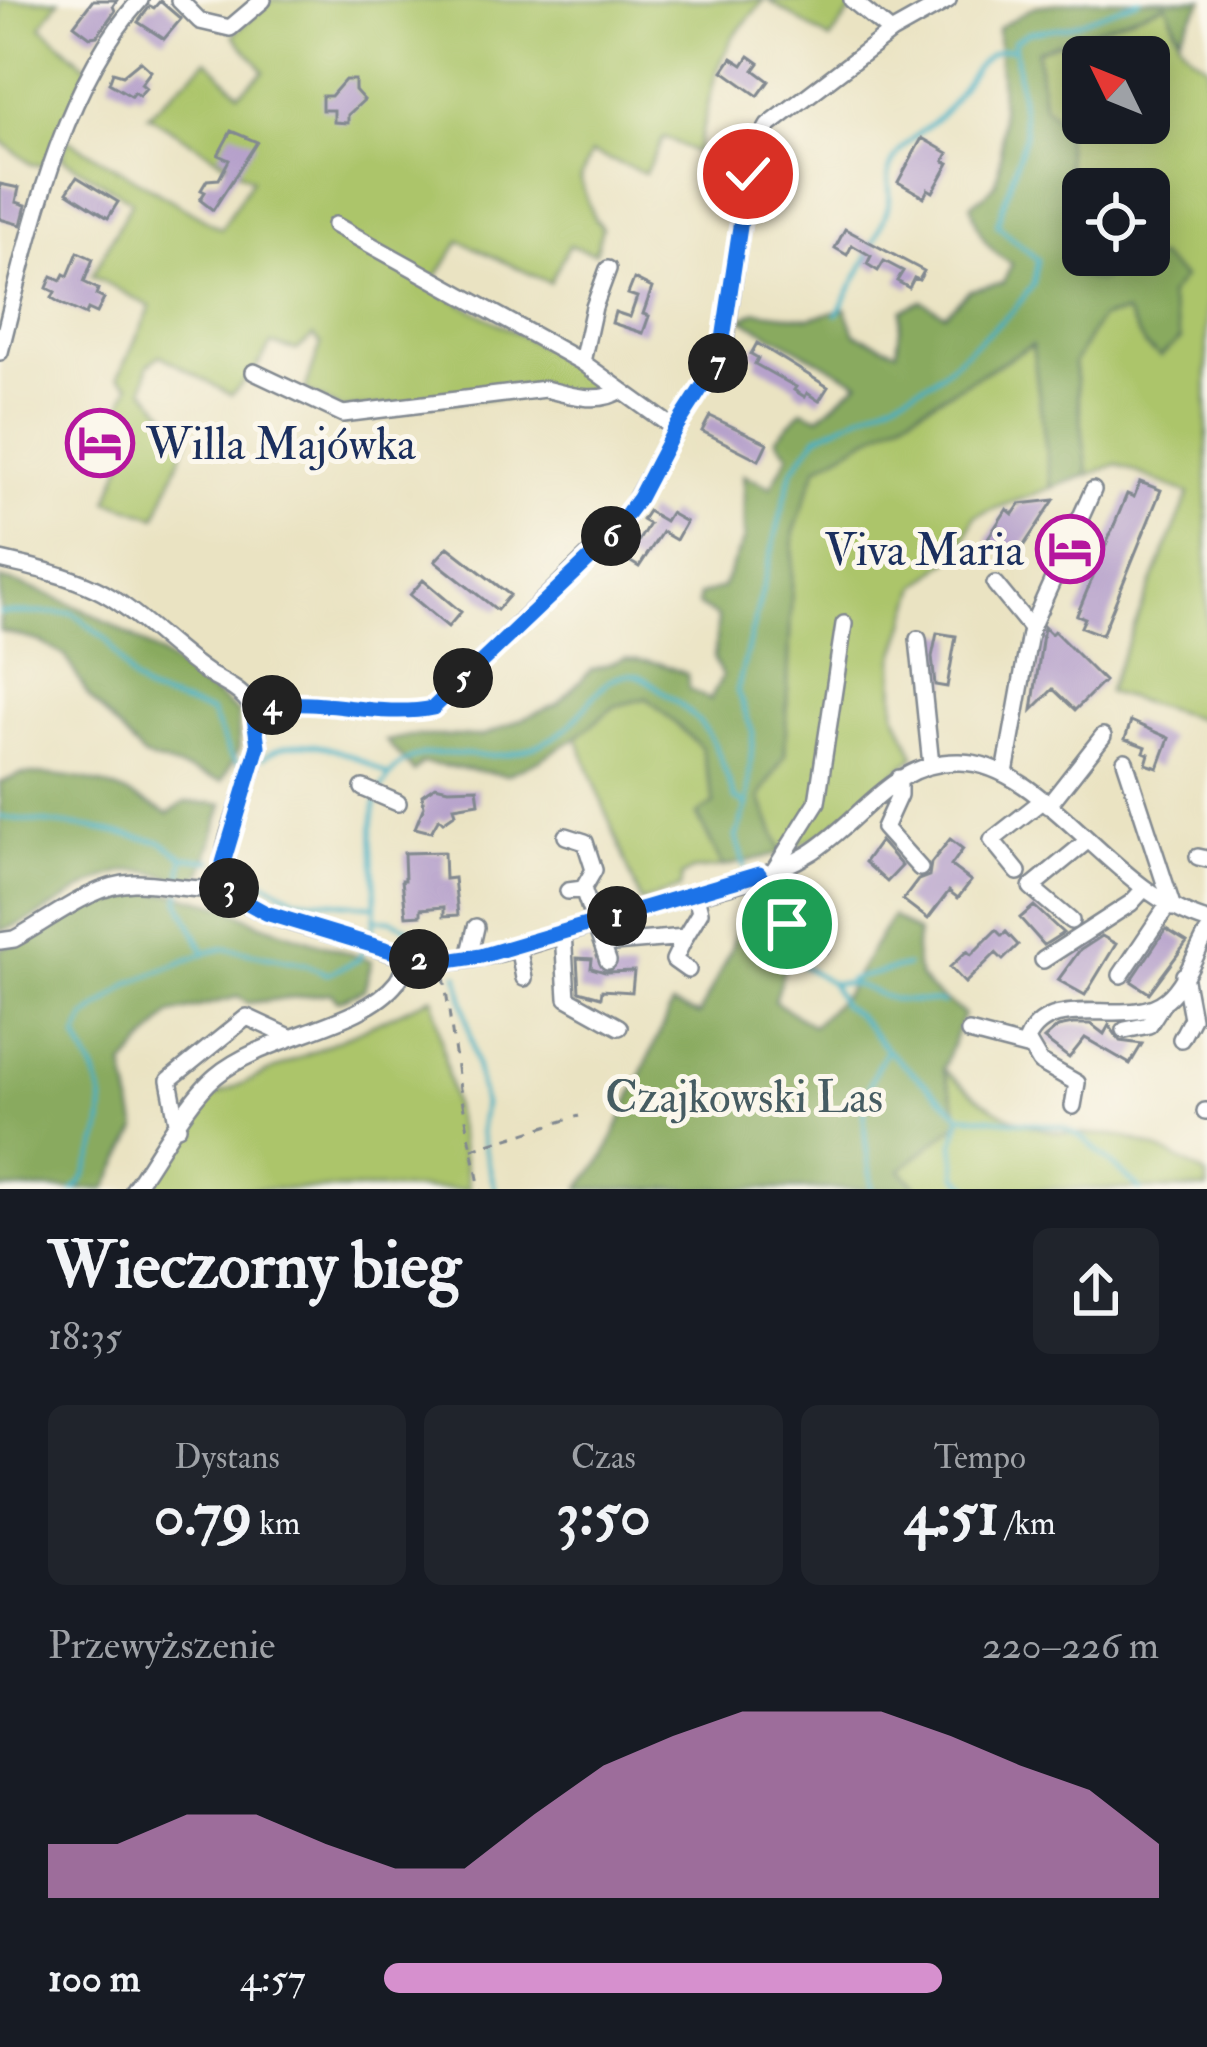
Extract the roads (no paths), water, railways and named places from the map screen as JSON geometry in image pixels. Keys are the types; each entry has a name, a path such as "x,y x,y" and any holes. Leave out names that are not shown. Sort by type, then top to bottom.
{"street":[{"path":"0,352 67,127 94,70 140,0"},
{"path":"179,0 200,21 230,28 263,0"},
{"path":"852,0 891,32"},
{"path":"253,710 295,705 420,711 443,702 624,521 675,429 711,376 725,342 736,243 758,144 782,113 891,32 948,0"},
{"path":"335,225 582,362 675,429"},
{"path":"582,362 608,269"},
{"path":"254,372 343,414 545,388 573,396 610,397 621,390"},
{"path":"1005,773 1031,628 1093,490"},
{"path":"0,560 98,589 197,667 242,694 253,710 258,746 227,847 223,873 227,885 233,895 266,913 351,940 424,960 487,955 767,872 834,836 899,778 931,765 976,763 1005,773 1046,803 1143,890 1170,907 1207,920"},
{"path":"995,584 1031,628"},
{"path":"767,872 817,802 844,624"},
{"path":"918,640 931,765"},
{"path":"1018,872 992,840 1046,803 1103,736"},
{"path":"1124,760 1170,907"},
{"path":"899,778 899,795 884,828 920,868"},
{"path":"367,790 394,801"},
{"path":"566,836 585,842 594,870 575,890 608,962"},
{"path":"1071,921 1031,887 1086,842"},
{"path":"767,872 787,924 823,945"},
{"path":"0,941 118,885 147,883 209,891 227,885"},
{"path":"1043,960 1131,903 1143,890"},
{"path":"688,970 674,960 700,912 695,893"},
{"path":"1120,975 1170,907"},
{"path":"469,958 476,926"},
{"path":"563,932 566,998 619,1027"},
{"path":"1125,1030 1149,1025 1207,933"},
{"path":"602,944 685,937"},
{"path":"518,946 524,978"},
{"path":"487,955 493,976"},
{"path":"134,1189 211,1080 238,1059 356,1010 424,960"},
{"path":"1181,1039 1192,1018 1184,975"},
{"path":"1072,1106 1077,1083 1040,1063 1028,1040 1032,1030 1045,1020 1074,1012 1146,1012 1165,1001"},
{"path":"178,1126 169,1080 248,1017 288,1036"},
{"path":"969,1032 1030,1048"}],"waterway":[{"path":"369,939 376,901 373,817 378,797 400,765 428,754 492,756 539,745 567,728 615,678 644,678 695,718 712,740 735,799 747,805 753,733 737,691 792,471 817,436 933,380 1013,311 1033,285 1038,260 997,225 1025,135 1014,41 1029,32 1066,27 1139,0"},
{"path":"837,314 884,218 894,159 941,115 980,63 1000,50 1013,49"},
{"path":"0,613 73,613 107,640 132,680 148,693 211,712 230,755 240,765"},
{"path":"263,758 278,749 309,744 343,752 389,776"},
{"path":"745,867 736,837 747,805"},
{"path":"0,817 161,842 183,857 213,861"},
{"path":"181,881 183,857"},
{"path":"235,867 296,898 372,906"},
{"path":"749,889 745,932 760,957 785,955 831,983 842,1005 961,1115 954,1142 957,1176 973,1189"},
{"path":"180,892 179,901 205,953"},
{"path":"374,919 391,920 428,937"},
{"path":"74,1189 88,1170 103,1108 98,1082 77,1038 85,1018 131,983 205,953 226,948 305,964 327,974 358,960 364,949"},
{"path":"849,980 907,966"},
{"path":"458,974 484,1104 480,1131 495,1189"},
{"path":"834,983 898,1000 943,1003"},
{"path":"872,1189 864,1118 869,1086 886,1051"},
{"path":"961,1115 1063,1127 1084,1139 1140,1189"}],"place":[{"name":"Willa Majówka","path":"100,443"},
{"name":"Viva Maria","path":"1070,549"}],"park label":[{"name":"Czajkowski Las","path":"744,1096"}]}
